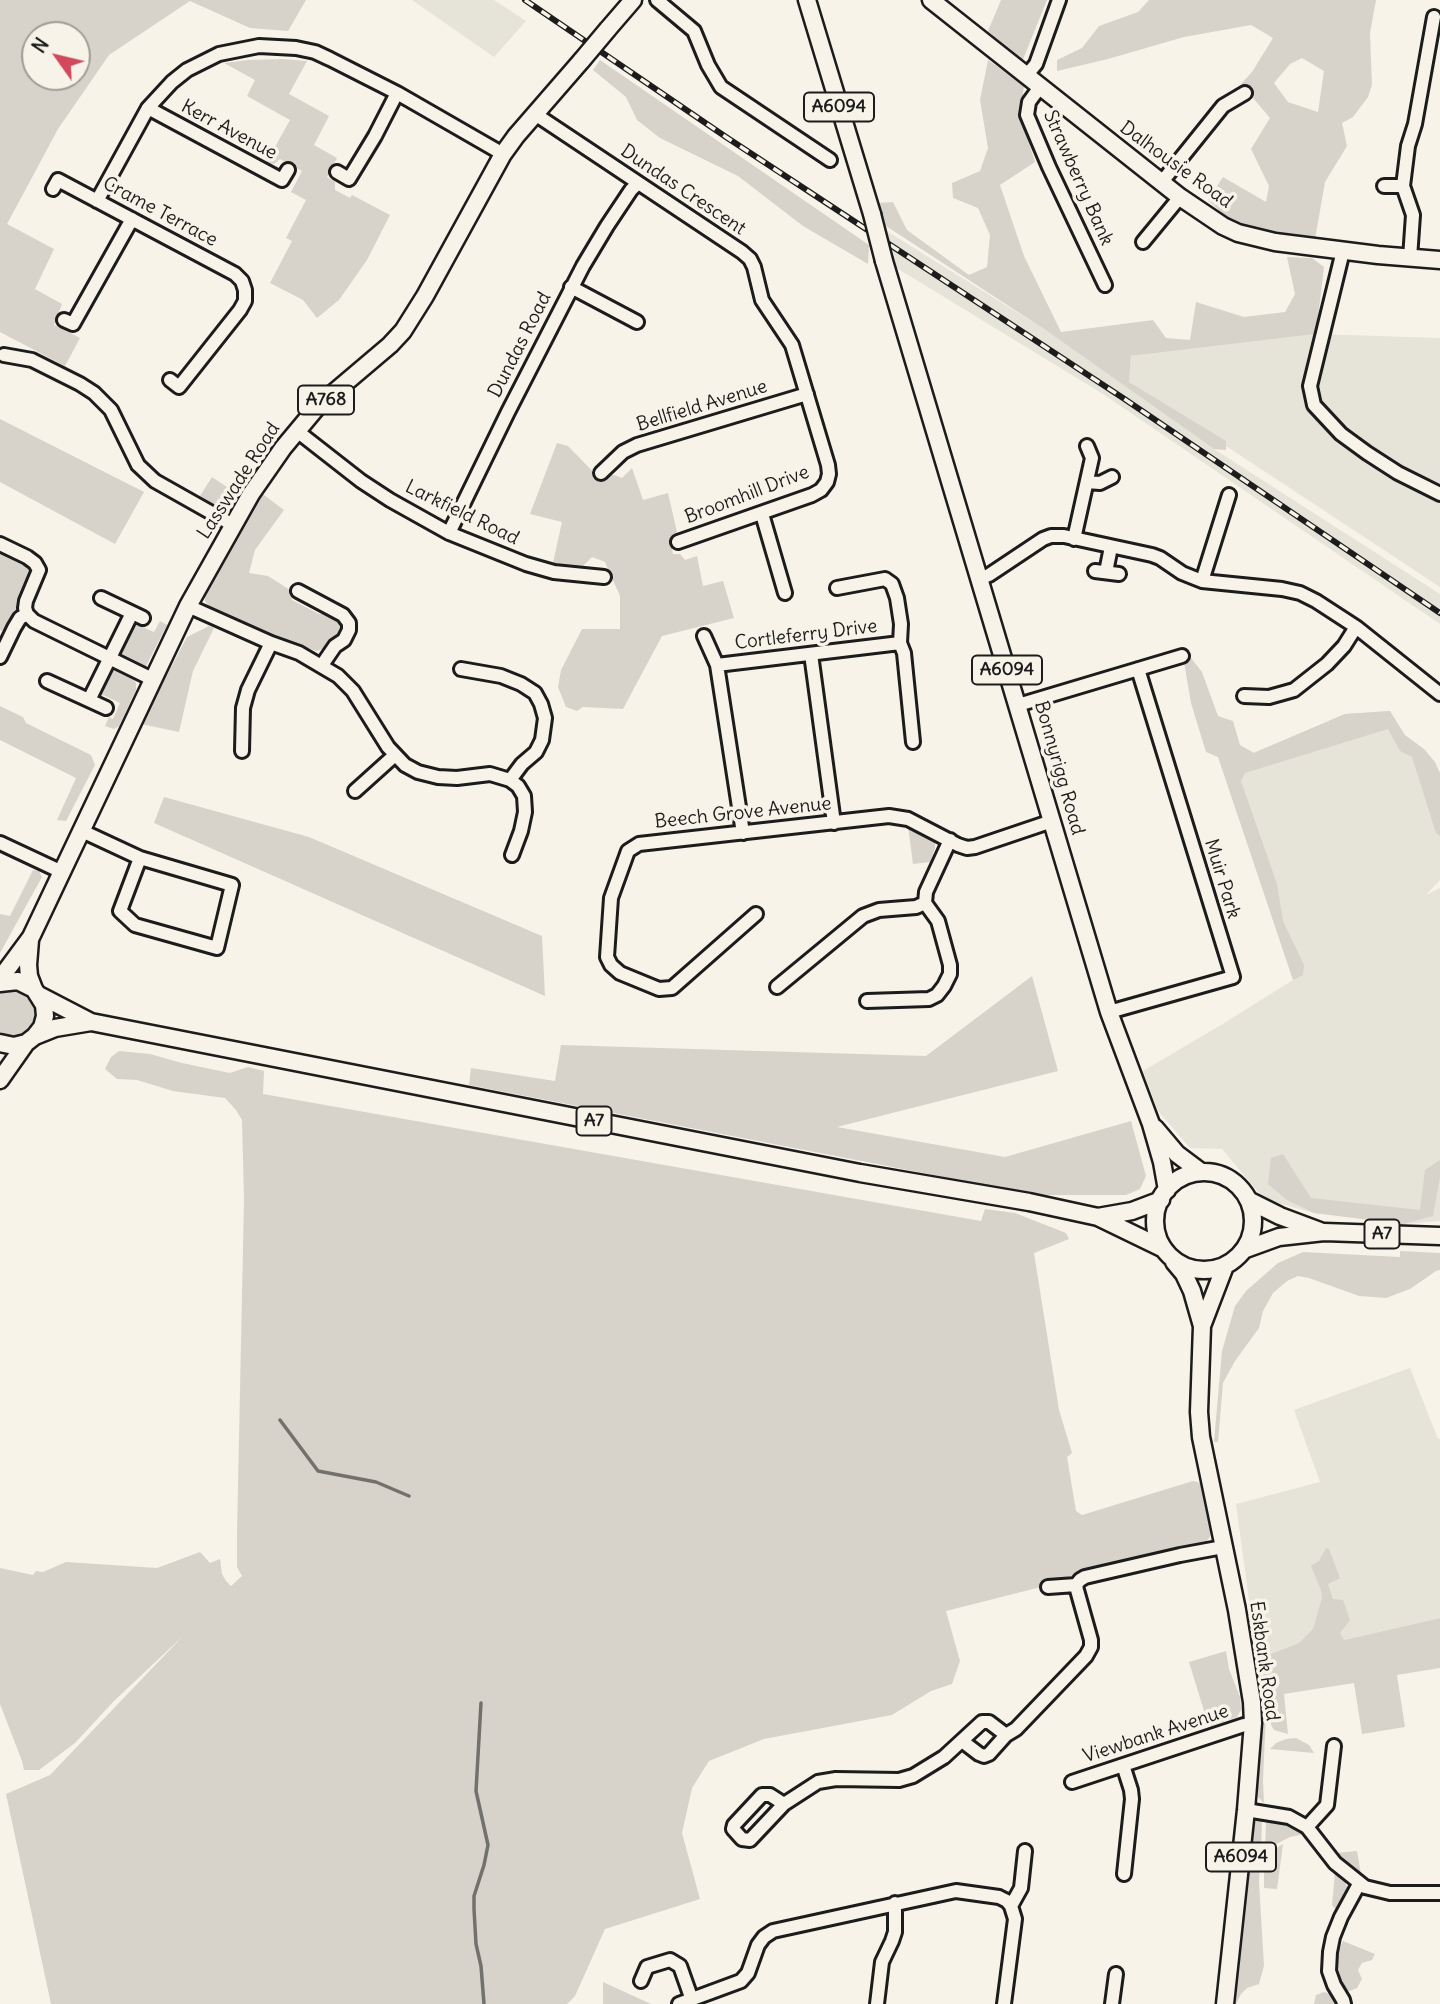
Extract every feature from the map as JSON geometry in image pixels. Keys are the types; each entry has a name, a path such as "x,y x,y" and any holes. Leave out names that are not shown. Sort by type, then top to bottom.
{"main road":[{"name":"Lasswade Road","path":"0,981 31,937 188,606 251,494 297,431 324,401 403,331 503,154 633,0"},
{"name":"Bonnyrigg Road","path":"807,0 1109,1012 1151,1124 1162,1162 1164,1195"},
{"name":"Dalhousie Road","path":"935,1 1161,183 1223,226 1238,233 1275,242 1440,260"},
{"name":"Lasswade Road","path":"31,937 27,965 29,976 44,1005 45,1016 42,1027 31,1040"},
{"path":"0,981 18,981 37,992"},
{"name":"A7","path":"37,992 91,1021 860,1173 1029,1202 1098,1217 1168,1254"},
{"name":"A7","path":"31,1040 55,1028 91,1021"},
{"path":"0,1043 14,1046 31,1040"},
{"path":"0,1080 31,1040"},
{"name":"Bonnyrigg Road","path":"1151,1124 1177,1154 1201,1172"},
{"path":"1201,1172 1215,1173 1230,1179 1248,1200 1252,1232 1246,1249 1225,1266 1198,1269 1182,1265 1168,1254 1157,1232 1156,1222 1164,1195 1182,1177 1201,1172"},
{"name":"A7","path":"1098,1217 1132,1211 1164,1195"},
{"name":"A7","path":"1248,1200 1280,1216 1324,1232"},
{"name":"A7","path":"1246,1249 1279,1237 1324,1232 1440,1236"},
{"name":"Eskbank Road","path":"1168,1254 1184,1274 1202,1326"},
{"name":"Eskbank Road","path":"1225,1266 1202,1326 1199,1412 1201,1437 1238,1621 1253,1723 1225,2004"}],"street":[{"path":"657,0 694,31 708,65 721,87 830,160"},
{"path":"1026,76 1035,64 1059,0"},
{"path":"1410,258 1413,215 1402,186 1408,146 1435,38 1434,17"},
{"path":"97,201 148,108 172,82 187,70 219,54 259,46 315,52 397,93 503,154"},
{"name":"Strawberry Bank","path":"1040,87 1029,102 1027,115 1106,285"},
{"path":"337,172 349,179 397,93"},
{"path":"1161,183 1223,106 1245,93"},
{"name":"Kerr Avenue","path":"148,108 282,180 288,170"},
{"name":"Dundas Crescent","path":"535,114 750,259 762,300 792,345 828,466 827,482"},
{"name":"Crame Terrace","path":"53,189 58,180 235,274 242,281 245,300 240,310 179,387 170,380"},
{"name":"Dundas Road","path":"449,533 571,287 607,226 638,183"},
{"path":"1384,186 1402,186"},
{"path":"1143,242 1180,197"},
{"path":"64,320 72,324 132,219"},
{"path":"1343,251 1310,386 1314,405 1341,434 1367,453 1398,473 1440,494"},
{"path":"571,287 637,322"},
{"path":"4,355 32,360 94,393 111,410 138,465 155,481 233,524"},
{"name":"Bellfield Avenue","path":"601,473 617,465 623,452 637,445 807,394"},
{"name":"Larkfield Road","path":"297,431 361,481 449,533 526,564 554,572 590,571 604,577"},
{"path":"1074,539 1092,458 1087,446"},
{"path":"1087,482 1100,483 1112,477"},
{"name":"Broomhill Drive","path":"678,542 812,495 821,490 827,482"},
{"path":"1202,580 1230,495"},
{"path":"762,514 781,590"},
{"path":"979,579 1051,536 1064,536 1160,558 1182,573 1202,580 1282,589 1317,601 1356,627 1440,694"},
{"path":"0,544 27,557 39,570 25,608 34,621 152,679"},
{"path":"1107,572 1111,547"},
{"path":"837,588 885,579 892,584 897,598 901,624 900,643 916,728 913,742"},
{"path":"298,591 343,614 348,623 349,630 344,639 335,646 322,665"},
{"path":"89,700 137,615 101,597"},
{"path":"188,606 299,653 338,676 353,691 395,755 405,765 418,772 438,777 490,774 510,780 524,796 525,812 512,855"},
{"path":"0,657 3,641 20,618 27,614"},
{"path":"1244,696 1269,697 1294,690 1327,664 1344,646 1356,627"},
{"path":"704,636 717,665 743,833"},
{"path":"242,751 243,708 248,690 271,643"},
{"name":"Cortleferry Drive","path":"717,665 900,643"},
{"path":"811,654 834,823"},
{"path":"1018,705 1182,656"},
{"path":"461,669 501,676 521,684 535,693 541,704 545,718 542,740 536,752 510,780"},
{"name":"Muir Park","path":"1109,1012 1233,977 1138,669"},
{"path":"47,681 106,708"},
{"path":"355,791 395,755"},
{"name":"Beech Grove Avenue","path":"752,923 672,988 659,989 620,973 607,957 611,898 628,851 639,844 889,816 908,819 967,848 1052,821"},
{"path":"82,831 140,858 232,885 217,948 135,925 120,911 140,858"},
{"path":"867,1000 929,999 937,995 944,986 950,974 950,965 938,921 925,903 926,892 950,840"},
{"path":"0,843 62,872"},
{"path":"777,987 863,916 879,910 916,907 925,903"},
{"path":"1048,1587 1076,1585 1085,1577 1223,1547"},
{"path":"962,1741 979,1755 989,1754 1089,1652 1091,1640 1076,1585"},
{"path":"784,1804 803,1790 827,1780 899,1780 913,1776 932,1765 985,1721 1006,1735"},
{"name":"Viewbank Avenue","path":"1072,1782 1253,1723"},
{"path":"1307,1827 1327,1805 1334,1746"},
{"path":"1123,1765 1132,1799 1124,1874"},
{"path":"1246,1810 1289,1817 1307,1827 1335,1863 1359,1884 1375,1891 1390,1894 1440,1893"},
{"path":"1011,1906 1021,1888 1025,1852"},
{"path":"1344,2004 1329,1971 1330,1952 1341,1917 1359,1884"},
{"path":"641,1981 647,1967 670,1960 680,1966 686,2002 741,1981 748,1973 758,1945 773,1931 895,1903 964,1891 999,1897 1011,1906 1015,1919 1004,2004"},
{"path":"877,2004 882,1962 894,1932 895,1903"},
{"path":"1111,2004 1116,1973"}],"shaded area":[{"path":"0,0 306,0 288,31 250,28 190,1 109,55 91,81 91,21 21,21 21,91 84,91 58,129 7,224 54,249 35,289 62,304 54,325 80,338 65,366 0,332"},
{"path":"412,0 494,0 526,21 494,57"},
{"path":"1001,0 1047,0 1022,62 988,31"},
{"path":"1149,0 1376,0 1370,33 1372,85 1368,97 1353,117 1342,123 1347,146 1325,182 1315,239 1254,228 1229,220 1208,200 1223,177 1266,202 1269,186 1251,149 1270,118 1241,84 1252,72 1273,38 1251,25 1184,37 1057,71 1057,60 1082,48 1099,26 1138,12","holes":["1302,58 1324,71 1318,112 1288,102 1274,83 1290,64"]},
{"path":"282,59 307,61 289,94 329,116 314,145 337,158 327,177 335,182 335,190 350,198 352,195 390,215 367,260 339,300 317,318 303,300 270,283 292,241 286,238 306,200 291,192 302,171 280,159 274,164 266,163 290,120 247,96 255,80 224,63"},
{"path":"600,60 869,245 868,264 803,226 738,176 660,138 637,120 626,97 593,70"},
{"path":"988,60 1024,86 1020,115 1035,162 1000,185 1024,256 1061,332 1153,320 1166,338 1190,340 1196,302 1244,317 1285,312 1295,294 1287,257 1312,258 1324,267 1316,334 1131,356 1129,382 1226,441 1226,450 1214,449 1044,329 886,226 878,203 893,202 907,230 969,275 987,267 990,235 978,208 953,198 952,183 980,171 988,148 980,100"},
{"path":"885,230 1044,329 1214,449 1440,594 1440,624 1103,394 895,267"},
{"path":"1316,334 1440,338 1440,587 1129,382 1131,356"},
{"path":"0,419 144,492 115,544 0,482"},
{"path":"557,443 568,446 602,481 607,476 622,478 632,468 643,500 668,493 677,532 670,539 673,554 680,554 685,560 697,556 703,586 723,581 734,618 662,636 623,709 583,707 577,711 566,707 558,687 561,670 582,629 620,629 620,596 605,562 592,557 582,567 553,563 562,522 530,514"},
{"path":"212,477 239,495 230,508 222,509 200,496"},
{"path":"260,492 284,510 255,550 249,573 268,576 290,590 292,600 339,621 339,634 323,649 316,651 221,614 210,608 205,601 205,594"},
{"path":"0,551 29,565 32,574 20,611 2,631 0,630"},
{"path":"160,621 167,625 145,668 118,657 131,628 138,625 154,632"},
{"path":"209,626 214,628 193,671 179,732 141,724 187,637"},
{"path":"1191,658 1202,672 1218,716 1233,721 1240,745 1254,753 1345,714 1390,711 1405,735 1424,749 1440,773 1440,836 1436,833 1412,757 1400,751 1388,729 1245,773 1241,781 1277,884 1283,921 1304,965 1303,975 1293,980 1218,757 1206,752 1191,703 1184,662"},
{"path":"113,670 136,683 136,690 119,726 114,729 105,726 109,717 113,719 120,703 103,695 99,702 97,699 108,672 111,674"},
{"path":"0,706 23,717 26,723 91,755 95,765 66,821 57,820 76,778 0,740"},
{"path":"1390,711 1440,807 1440,880 1426,895 1440,888 1440,1221 1403,1224 1314,1213 1264,1199 1222,1149 1190,1148 1158,1111 1143,1071 1293,980 1222,766 1345,714"},
{"path":"164,797 309,837 542,936 545,996 154,823"},
{"path":"908,827 935,842 930,862 913,864"},
{"path":"33,870 39,871 42,877 0,953 0,914 10,916"},
{"path":"1032,976 1058,1071 837,1127 1005,1157 1131,1121 1146,1176 1140,1189 1126,1195 1037,1195 469,1085 471,1068 555,1081 561,1045 926,1056"},
{"path":"8,989 24,991 34,1003 35,1019 25,1032 17,1035 0,1032 0,992"},
{"path":"119,1051 150,1054 230,1073 248,1067 264,1071 263,1094 981,1221 985,1209 1015,1213 1066,1233 1069,1239 1034,1253 1059,1410 1072,1453 1067,1457 1076,1511 1082,1515 1193,1481 1200,1483 1211,1534 1203,1546 946,1611 960,1661 952,1684 931,1691 892,1715 764,1739 709,1761 692,1788 682,1833 700,1899 605,1929 575,1996 567,2004 51,2004 6,1794 50,1775 183,1636 114,1701 75,1743 39,1770 24,1770 0,1704 0,1568 33,1575 36,1571 43,1572 66,1562 157,1568 200,1552 210,1563 220,1559 222,1574 231,1586 242,1576 237,1567 237,1533 244,1200 242,1120 225,1098 173,1091 137,1080 117,1079 105,1069 111,1057"},
{"path":"1283,1154 1311,1198 1420,1210 1425,1170 1440,1160 1440,1177 1433,1216 1403,1224 1314,1213 1287,1200 1268,1184 1271,1158"},
{"path":"1400,1251 1440,1253 1440,1270 1410,1289 1386,1298 1359,1296 1298,1276 1273,1293 1263,1311 1259,1328 1223,1383 1218,1442 1214,1442 1222,1351 1235,1306 1246,1291 1278,1263 1303,1252 1400,1257"},
{"path":"1410,1368 1440,1439 1440,1618 1344,1640 1299,1643 1257,1659 1236,1504 1320,1482 1294,1410"},
{"path":"1326,1548 1329,1549 1340,1578 1328,1584 1333,1599 1343,1600 1350,1620 1340,1633 1344,1640 1440,1618 1440,1668 1397,1675 1405,1727 1362,1734 1354,1683 1284,1694 1288,1734 1274,1730 1271,1725 1270,1707 1259,1692 1257,1659 1299,1643 1313,1629 1322,1598 1311,1566 1319,1561"},
{"path":"1226,1651 1229,1669 1240,1697 1241,1710 1237,1717 1209,1727 1189,1662"},
{"path":"1261,1703 1264,1704 1266,1714 1264,1803 1258,1797 1258,1785 1254,1784 1258,1708"},
{"path":"1296,1738 1309,1745 1314,1753 1270,1749 1276,1743"},
{"path":"1262,1819 1261,1855 1248,1853 1251,1828 1256,1821"},
{"path":"1268,1820 1293,1827 1305,1834 1290,1837 1265,1850"},
{"path":"1283,1844 1277,1889 1264,1888 1266,1857"},
{"path":"1357,1851 1361,1874 1336,1853"},
{"path":"1247,1859 1260,1860 1264,1966 1259,1984 1247,1988 1236,2004 1232,2004"},
{"path":"1335,1872 1347,1887 1337,1911 1332,1905"},
{"path":"1343,1941 1375,1954 1372,1960 1362,1963 1358,1970 1362,1979 1357,1988 1350,1991 1341,1989 1339,1985 1341,1980 1337,1954"},
{"path":"603,1982 651,2004 603,2004"},
{"path":"1324,1992 1333,1995 1336,2004 1314,2004 1316,1995"}],"waterway":[{"path":"280,1420 318,1471 376,1482 409,1496"},
{"path":"481,1703 476,1791 488,1845 474,1896 474,1909 484,2004"}],"railway":[{"path":"525,0 726,137 1123,398 1440,613"}]}
